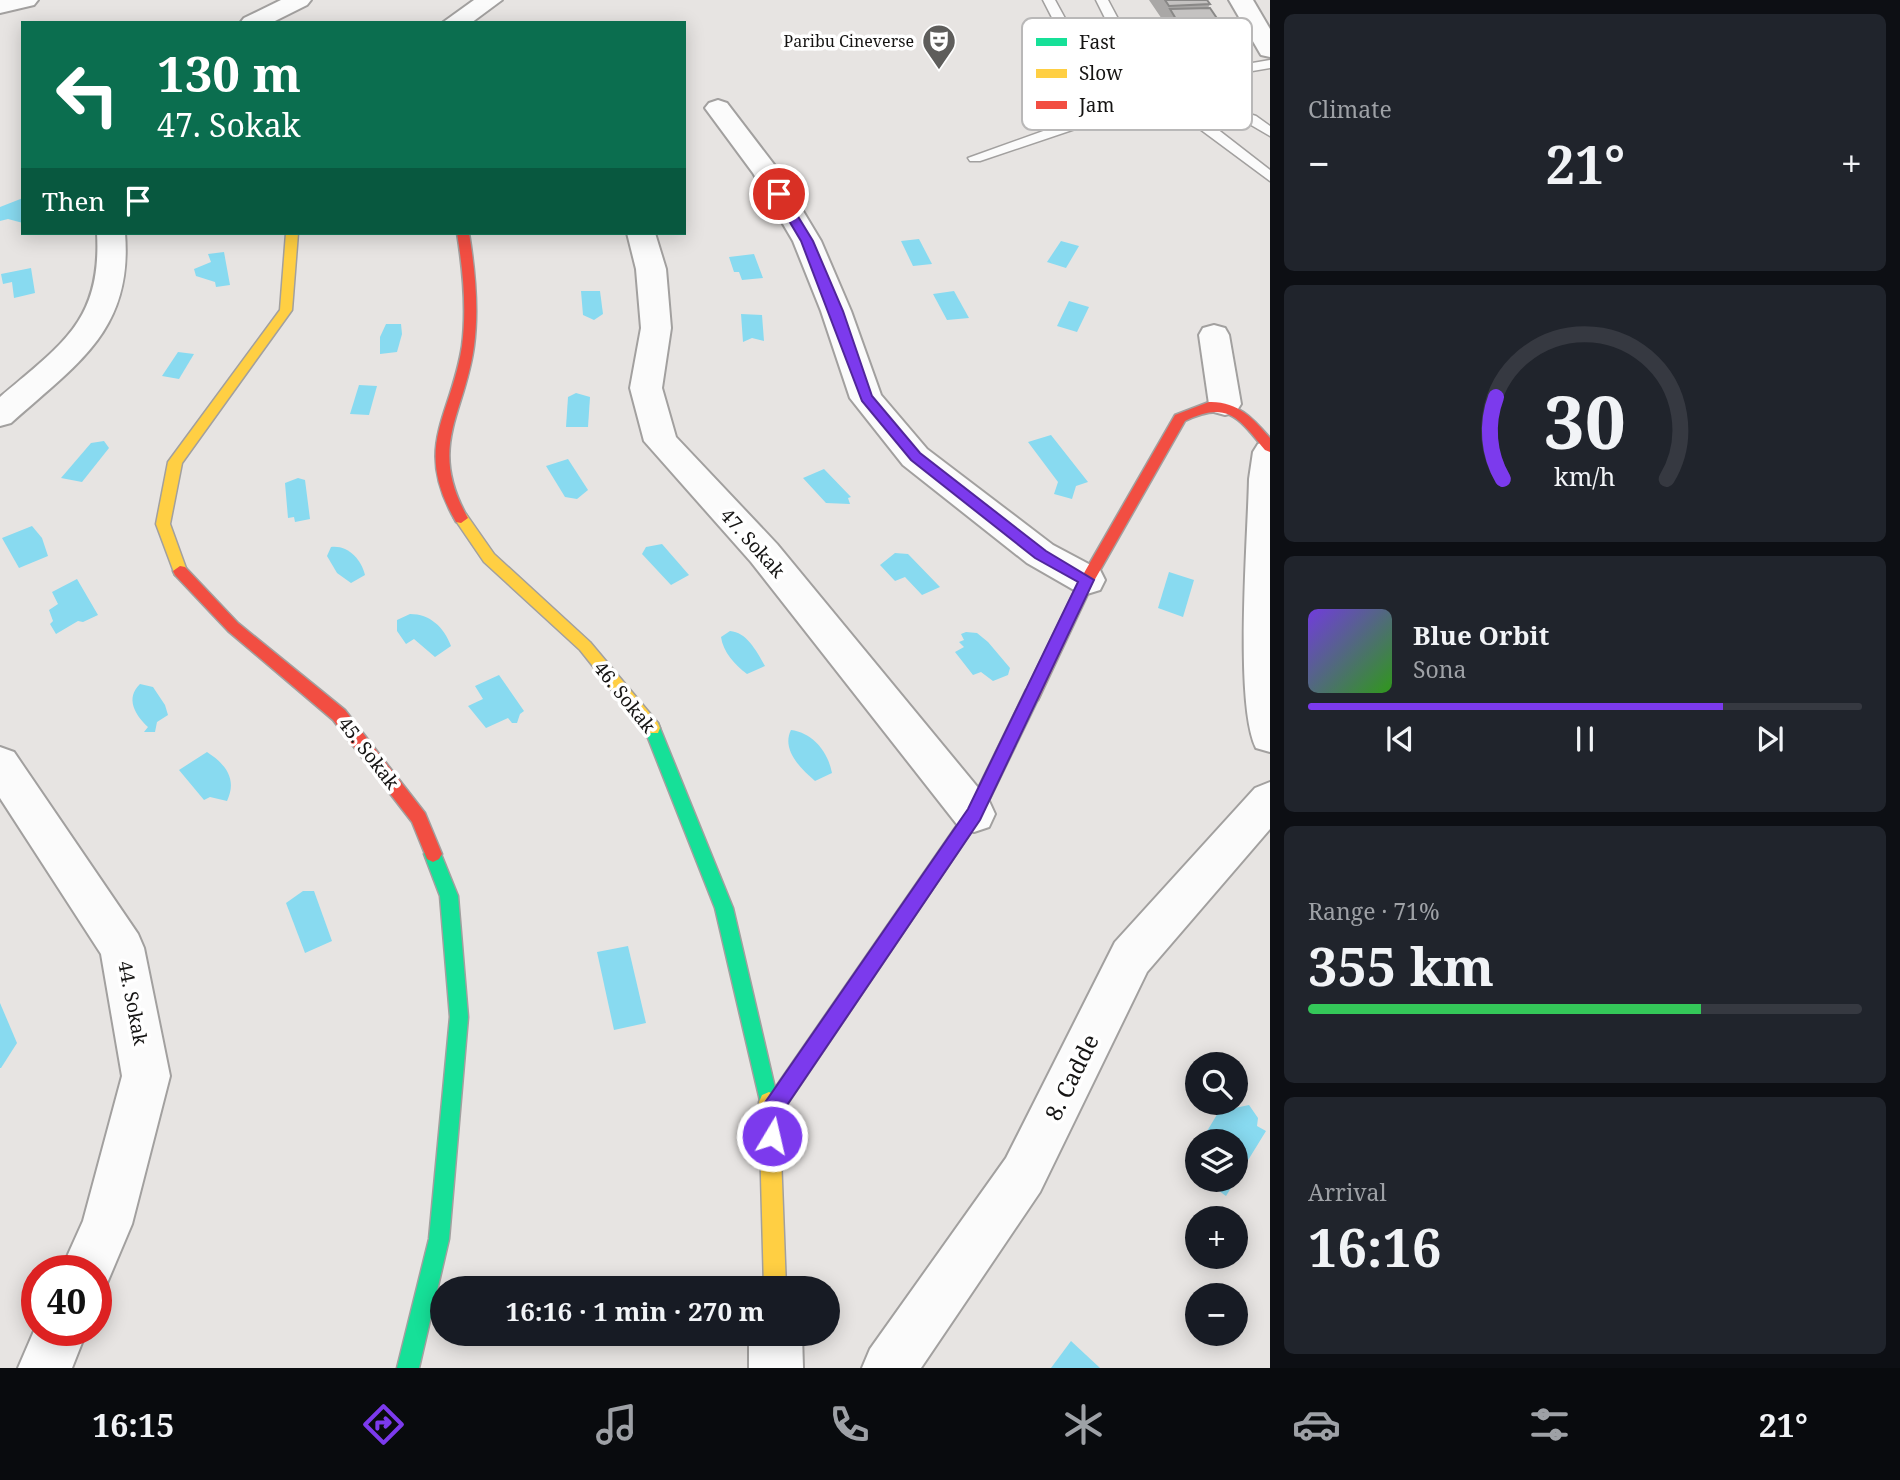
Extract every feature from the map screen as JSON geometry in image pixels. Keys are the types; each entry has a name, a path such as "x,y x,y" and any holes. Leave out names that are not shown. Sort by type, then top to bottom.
{"street":[{"path":"0,6 26,0"},
{"path":"256,21 299,0"},
{"path":"457,21 490,0"},
{"path":"1241,0 1251,18"},
{"path":"1252,19 1270,50"},
{"path":"718,108 765,171 807,241 836,311 866,398 915,457 1040,554 1087,580"},
{"path":"0,415 90,333 112,289 111,235"},
{"name":"45. Sokak","path":"292,235 286,310 175,462 163,524 182,576 233,627 339,715 419,818 449,896 459,1017 439,1239 408,1368"},
{"name":"46. Sokak","path":"463,235 470,271 471,316 465,362 442,441 452,503 489,558 585,646 656,733 724,908 771,1111 775,1276"},
{"name":"47. Sokak","path":"642,235 651,269 656,328 646,388 661,442 764,553 974,814"},
{"path":"1214,335 1226,404"},
{"path":"771,1111 974,814 1087,580 1180,418 1199,405 1226,404 1245,416 1270,447"},
{"path":"1270,453 1266,479 1264,671 1270,736"},
{"name":"44. Sokak","path":"0,764 122,948 146,1076 107,1224 94,1255"},
{"name":"8. Cadde","path":"889,1368 1023,1175 1130,957 1270,800"},
{"path":"45,1368 54,1346"},
{"path":"776,1346 776,1368"}],"lane":[{"path":"1049,0 1058,18"},
{"path":"1102,0 1111,18"},
{"path":"1252,67 1270,64"},
{"path":"1252,120 1270,132"},
{"path":"975,158 1058,130"},
{"path":"1209,130 1270,177"}],"water":[{"path":"21,199 21,222 8,219 0,221 0,207"},
{"path":"919,239 932,264 913,266 901,241"},
{"path":"1061,241 1079,246 1066,268 1047,262"},
{"path":"224,252 230,285 216,287 215,282 196,276 194,269 211,262 208,254"},
{"path":"754,254 763,278 742,280 739,272 734,272 729,257"},
{"path":"31,268 35,293 14,298 12,282 3,284 1,274"},
{"path":"581,291 600,291 603,314 594,320 583,315"},
{"path":"954,291 969,318 947,320 933,294"},
{"path":"1069,301 1089,307 1077,332 1057,326"},
{"path":"741,314 762,315 764,341 752,338 743,342"},
{"path":"386,324 401,324 402,334 397,352 380,354 380,337"},
{"path":"178,352 194,354 179,379 162,376"},
{"path":"359,385 377,386 369,415 350,414"},
{"path":"576,393 590,397 588,427 566,427 568,397"},
{"path":"1051,435 1088,482 1076,486 1072,499 1054,494 1058,482 1028,442"},
{"path":"104,441 109,448 82,482 61,478 91,443"},
{"path":"568,459 588,490 577,499 565,497 546,466"},
{"path":"824,469 851,497 848,498 850,504 826,503 803,478"},
{"path":"298,478 305,480 310,519 295,522 294,517 288,518 285,483"},
{"path":"32,526 42,538 48,556 19,568 2,538"},
{"path":"662,544 689,575 671,585 642,554 646,547"},
{"path":"331,547 343,548 353,554 365,575 351,583 337,573 327,556"},
{"path":"895,553 908,554 940,587 922,595 905,577 895,581 880,565"},
{"path":"1169,572 1194,580 1183,617 1158,608"},
{"path":"77,579 98,615 83,622 78,621 56,634 50,624 53,621 49,610 58,604 52,592"},
{"path":"410,614 430,619 444,633 451,646 435,657 414,639 406,644 397,631 397,620"},
{"path":"730,631 746,639 765,666 747,674 738,667 722,643 721,637"},
{"path":"977,633 988,642 1010,668 1008,675 993,681 981,672 973,675 955,652 964,647 959,642 964,640 961,634"},
{"path":"499,675 524,711 517,723 512,723 508,718 486,728 468,706 483,699 475,686"},
{"path":"140,684 153,687 165,705 168,715 157,722 155,732 144,732 148,727 134,706 133,695"},
{"path":"791,730 813,739 827,758 832,773 815,781 804,771 791,752"},
{"path":"207,752 220,762 228,774 231,786 227,801 210,797 204,800 179,770"},
{"path":"303,891 314,891 332,941 305,953 286,903"},
{"path":"628,946 646,1023 614,1030 597,952"},
{"path":"0,1003 17,1043 1,1068 0,1068"},
{"path":"1249,1105 1258,1118 1257,1126 1266,1131 1248,1160 1248,1129 1208,1129 1217,1115 1248,1115"},
{"path":"1071,1341 1100,1368 1051,1368"}],"building":[{"path":"1165,0 1207,0 1210,4 1169,6"},
{"path":"1210,8 1217,18 1175,18 1170,9"}],"traffic: fast":[{"path":"771,1111 974,814 1032,695"},
{"path":"652,728 724,908 769,1102"},
{"path":"408,1368 439,1239 459,1017 449,896 433,854"}],"traffic: slow":[{"path":"180,571 163,524 175,462 286,310 292,235"},
{"path":"461,518 489,558 585,646 652,728"},
{"path":"769,1102 775,1276"}],"traffic: jam":[{"path":"461,518 444,469 442,440 460,382 470,330 470,281 463,235"},
{"path":"1032,695 1087,580 1180,418 1209,406 1231,409 1250,424 1270,447"},
{"path":"180,571 233,627 339,715 419,818 433,854"}],"place":[{"name":"Paribu Cineverse","path":"939,71"}],"route":[{"path":"772,1136 771,1111 974,814 1087,580 1040,554 915,457 866,398 836,311 807,241 779,194"}]}
